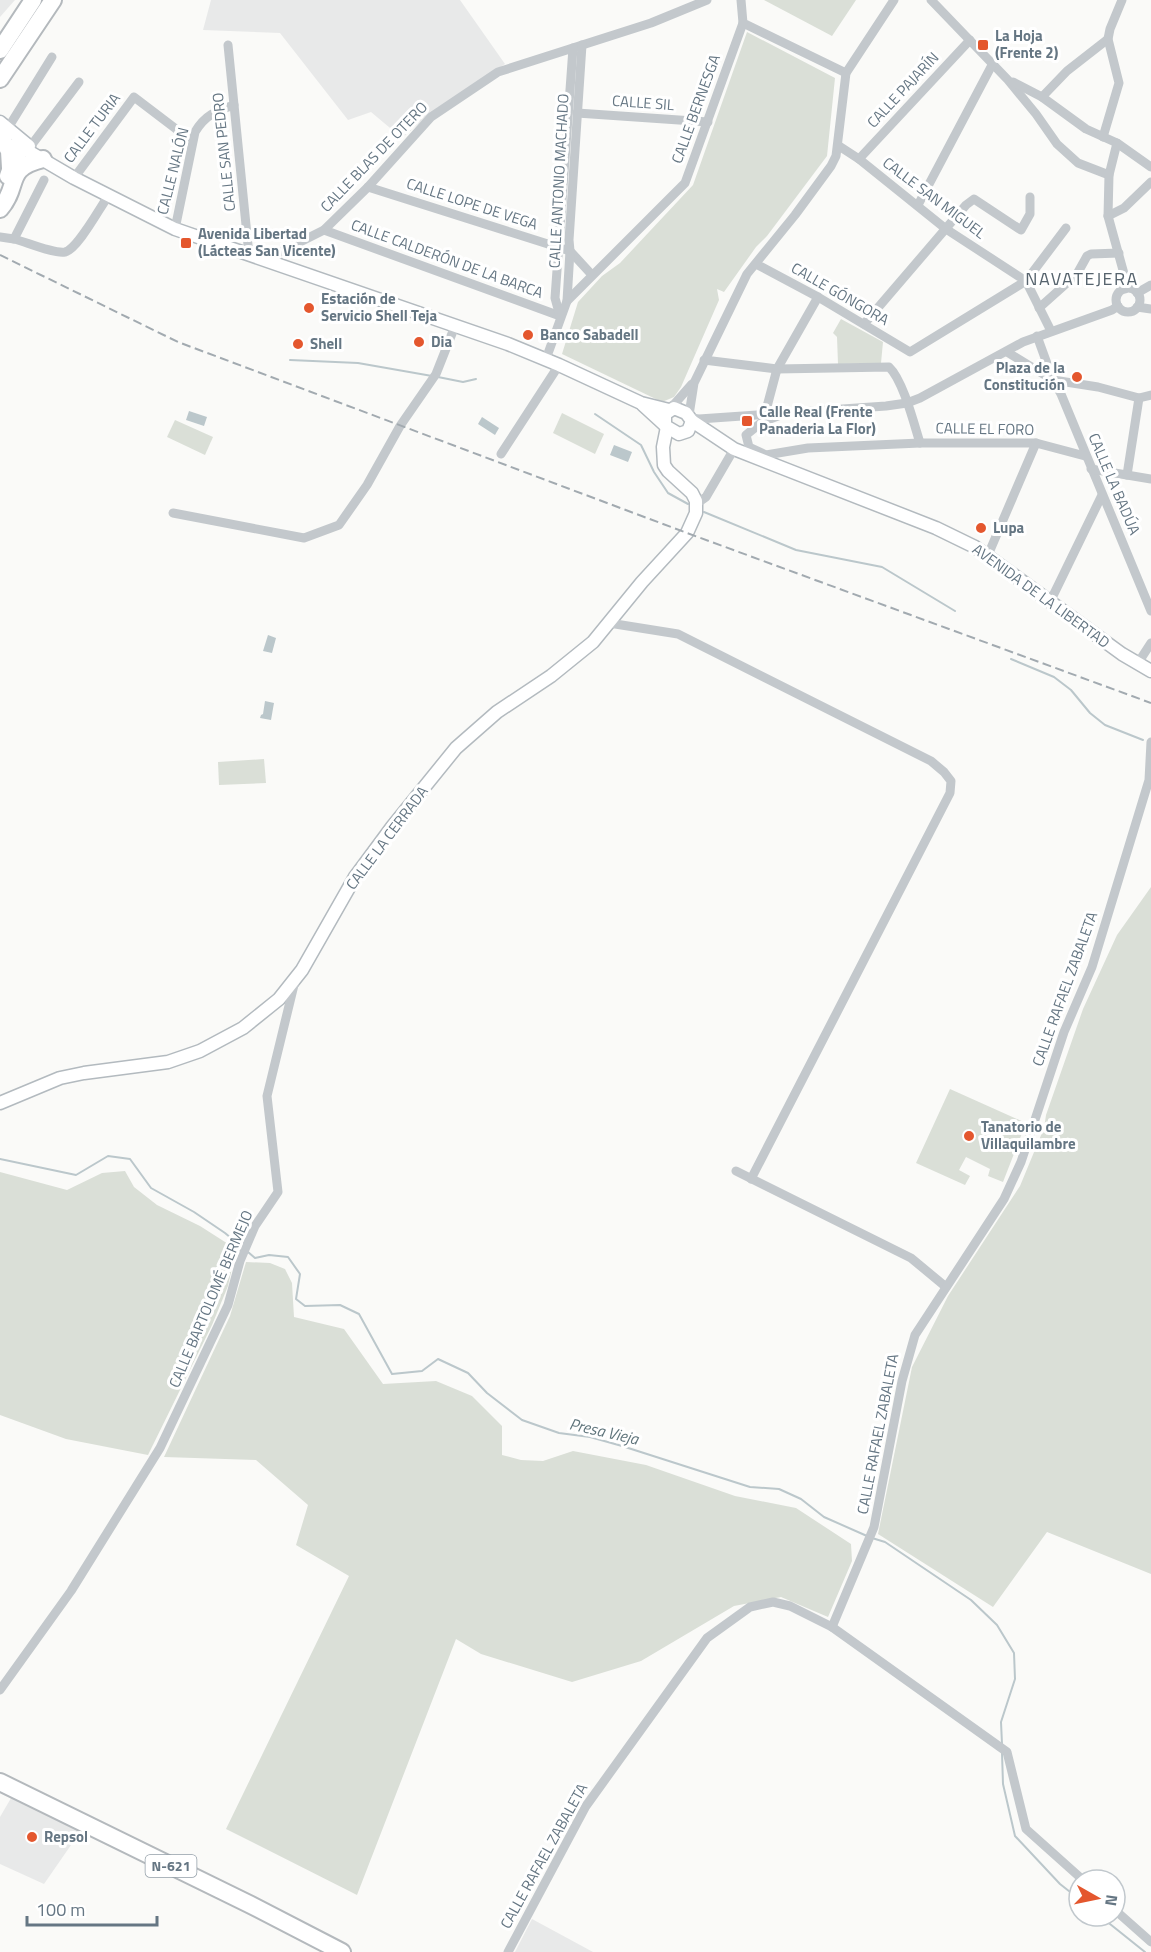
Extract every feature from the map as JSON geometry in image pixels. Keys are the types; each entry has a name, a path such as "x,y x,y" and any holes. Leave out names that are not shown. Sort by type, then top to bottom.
{"highway":[{"path":"0,42 41,3"},
{"path":"0,50 41,3"},
{"path":"0,79 41,3"},
{"path":"0,89 41,3"},
{"path":"0,208 5,203 13,174 17,140"},
{"path":"13,174 9,151 17,140"},
{"path":"0,196 13,174 22,166 17,140"},
{"name":"N-621","path":"0,1782 342,1952"}],"main road":[{"path":"17,140 74,178 175,229 546,359 641,403 670,410 677,408 691,418 691,428 670,442 662,458"},
{"path":"641,403 666,426 682,434"},
{"path":"670,410 664,417 666,426 662,458 668,471 692,493 696,504"},
{"name":"AVENIDA DE LA LIBERTAD","path":"691,418 730,447"},
{"name":"AVENIDA DE LA LIBERTAD","path":"682,434 760,455 794,473 936,528 988,555 1050,602 1151,671"},
{"name":"CALLE LA CERRADA","path":"0,1103 60,1078 168,1062 200,1051 251,1022 279,999 295,981 355,877 456,748 490,717 551,676 593,642 642,582 687,533 696,513 696,504"}],"street":[{"name":"CALLE BLAS DE OTERO","path":"264,260 324,230 368,187 432,117 498,72 651,23 707,0"},
{"path":"741,0 744,22 846,74"},
{"path":"670,410 693,382 742,283 831,166 838,146 846,74 894,0"},
{"path":"930,0 1008,80 1057,144 1077,163 1109,175"},
{"path":"1103,136 1119,83 1108,39 1122,0"},
{"name":"CALLE BERNESGA","path":"567,301 686,183 744,22"},
{"path":"1042,98 1066,71 1108,39"},
{"name":"CALLE PAJARÍN","path":"859,159 970,40"},
{"name":"CALLE SAN PEDRO","path":"228,45 249,255"},
{"name":"CALLE ANTONIO MACHADO","path":"546,359 567,301 570,251 568,240 577,113 578,47"},
{"name":"CALLE ANTONIO MACHADO","path":"560,316 555,298 578,47"},
{"path":"17,140 52,57"},
{"path":"918,205 992,65"},
{"path":"1008,80 1042,98 1086,129 1117,143 1151,167"},
{"path":"17,140 79,82"},
{"name":"CALLE TURIA","path":"74,178 135,97 193,140"},
{"name":"CALLE NALÓN","path":"175,229 193,140 201,121 211,113 234,105"},
{"name":"CALLE SIL","path":"577,113 708,122"},
{"path":"1117,143 1109,175 1108,216 1126,281 1125,289 1117,297 1118,306 1124,312 1137,307 1151,309"},
{"name":"CALLE SAN MIGUEL","path":"838,146 859,159 946,229 1026,281"},
{"path":"14,239 44,180"},
{"path":"1108,216 1124,208 1151,182"},
{"name":"CALLE LOPE DE VEGA","path":"368,187 570,251"},
{"path":"0,237 58,251 67,251 75,245 108,195"},
{"path":"864,324 966,205 974,199 1021,230 1030,214 1030,197"},
{"path":"1051,331 1026,281 1066,228"},
{"name":"CALLE CALDERÓN DE LA BARCA","path":"324,230 560,316"},
{"path":"570,251 592,275"},
{"path":"1039,308 1077,274 1086,256 1119,254"},
{"name":"CALLE GÓNGORA","path":"756,264 819,297 910,352 1026,281"},
{"path":"1137,293 1151,285"},
{"path":"1125,289 1137,293 1139,303 1137,307"},
{"path":"765,414 777,369 819,297"},
{"path":"693,382 691,418 699,419 907,403 1037,336 1118,306"},
{"path":"173,513 304,538 339,525 367,485 400,426 434,377 455,326"},
{"name":"CALLE LA BADÚA","path":"1037,336 1085,456 1149,600 1151,611"},
{"path":"1007,352 1053,380 1098,387 1139,398 1151,395"},
{"path":"704,360 777,369"},
{"path":"501,454 559,365"},
{"name":"CALLE EL FORO","path":"777,369 889,367 894,372 907,403 920,443"},
{"path":"1127,475 1139,398"},
{"path":"760,455 749,447 746,435 762,422 783,414"},
{"name":"CALLE EL FORO","path":"760,455 808,448 920,443 1036,443 1085,456"},
{"path":"988,555 1036,443"},
{"name":"CALLE LA CERRADA","path":"696,504 706,497 730,447"},
{"path":"1091,469 1151,479"},
{"path":"1050,602 1102,495"},
{"path":"609,624 678,634 932,760 951,781 950,793 751,1179"},
{"path":"1138,663 1151,643"},
{"name":"CALLE RAFAEL ZABALETA","path":"508,1952 586,1806 707,1638 750,1606 773,1602 790,1606 832,1627 870,1537 902,1381 915,1335 1004,1199 1021,1161 1064,1032 1092,967 1149,780 1151,741"},
{"name":"CALLE BARTOLOMÉ BERMEJO","path":"0,1690 71,1592 160,1448 228,1305 245,1249 255,1226 278,1192 267,1096 295,981"},
{"path":"736,1171 911,1258 946,1287"},
{"path":"832,1627 1008,1752 1026,1828 1070,1868"},
{"path":"1127,1921 1151,1942"}],"shaded area":[{"path":"0,0 15,0 0,17"},
{"path":"211,0 460,0 505,64 437,108 402,138 371,112 348,120 280,33 203,30"},
{"path":"764,0 856,0 832,36"},
{"path":"747,32 835,78 827,156 724,292 717,289 719,300 681,387 674,397 662,402 562,354 578,302 602,276 620,263 693,185"},
{"path":"841,319 883,342 881,363 838,364 837,337 833,333"},
{"path":"189,411 207,417 204,426 186,420"},
{"path":"562,413 604,434 595,454 553,433"},
{"path":"482,417 499,428 495,435 478,424"},
{"path":"175,420 213,437 205,455 167,437"},
{"path":"614,445 632,452 628,462 610,455"},
{"path":"268,635 276,638 272,653 263,651"},
{"path":"265,701 274,703 271,720 260,718"},
{"path":"264,759 266,783 219,785 218,762"},
{"path":"1151,887 1151,1574 1047,1532 993,1607 878,1534 912,1367 948,1296 1020,1186 1044,1128 1046,1115 1083,1009 1117,935"},
{"path":"950,1089 1026,1123 1003,1182 988,1176 990,1169 966,1157 959,1170 970,1176 965,1185 916,1163"},
{"path":"125,1171 134,1187 157,1205 200,1226 236,1249 228,1286 212,1325 148,1455 66,1439 0,1415 0,1172 67,1190 102,1173"},
{"path":"246,1262 270,1263 285,1269 292,1283 294,1317 344,1329 383,1384 436,1381 472,1396 502,1426 502,1455 521,1460 543,1461 573,1451 646,1465 735,1496 796,1508 851,1544 852,1561 828,1617 781,1597 734,1606 641,1661 572,1682 481,1654 456,1639 357,1895 226,1829 349,1576 296,1545 308,1505 256,1460 164,1457 230,1316"},
{"path":"14,1793 80,1832 44,1884 0,1864 0,1817"},
{"path":"532,1919 593,1952 515,1952"}],"waterway":[{"path":"290,360 358,363 432,376"},
{"path":"438,377 463,382 476,379"},
{"path":"595,414 641,445 654,472 668,493 688,504"},
{"path":"704,512 796,550 882,567 955,611"},
{"path":"1011,659 1054,677 1071,690 1090,713 1105,725 1143,740"},
{"name":"Presa Vieja","path":"0,1159 76,1175 108,1156 130,1159 151,1188 194,1212 243,1248"},
{"name":"Presa Vieja","path":"248,1252 255,1258 269,1255 288,1257 300,1274 296,1299 305,1306 340,1305 359,1314 392,1374 422,1371 438,1359 468,1373 487,1393 522,1420 559,1433 590,1437 622,1446 750,1487 779,1489 801,1499 824,1517 867,1536"},
{"name":"Presa Vieja","path":"872,1538 885,1542 971,1600 997,1625 1014,1653 1015,1679 1001,1722 1002,1744"},
{"name":"Presa Vieja","path":"1002,1753 1003,1784 1015,1836 1067,1890"},
{"name":"Presa Vieja","path":"1115,1928 1145,1952"}],"railway":[{"path":"0,255 178,342 687,533 1151,703"}],"place":[{"name":"La Hoja (Frente 2)","path":"983,45"},
{"name":"Avenida Libertad (Lácteas San Vicente)","path":"186,243"},
{"name":"Estación de Servicio Shell Teja","path":"309,308"},
{"name":"Banco Sabadell","path":"528,335"},
{"name":"Dia","path":"419,342"},
{"name":"Shell","path":"298,344"},
{"name":"Plaza de la Constitución","path":"1077,377"},
{"name":"Calle Real (Frente Panaderia La Flor)","path":"747,421"},
{"name":"Lupa","path":"981,528"},
{"name":"Tanatorio de Villaquilambre","path":"969,1136"},
{"name":"Repsol","path":"32,1837"}],"district":[{"name":"NAVATEJERA","path":"1082,279"}]}
